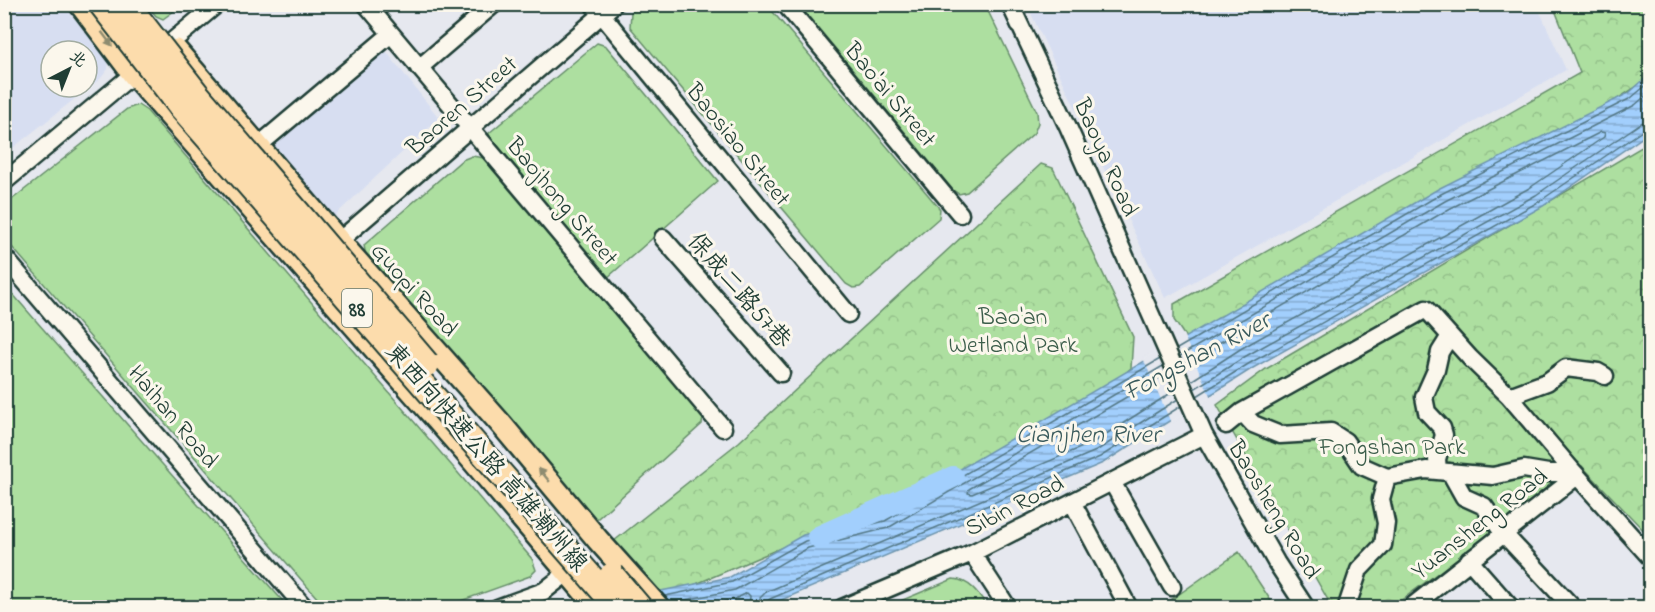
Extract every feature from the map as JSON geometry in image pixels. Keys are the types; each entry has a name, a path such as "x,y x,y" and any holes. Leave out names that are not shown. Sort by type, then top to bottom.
{"highway":[{"name":"東西向快速公路 高雄潮州線","path":"101,4 181,107 618,608"},
{"name":"東西向快速公路 高雄潮州線","path":"127,4 220,121 466,410 640,608"}],"main road":[{"path":"80,4 133,74 468,455 598,608"},
{"name":"Guopi Road","path":"140,4 339,241 501,424 659,608"}],"street":[{"path":"4,182 216,4"},
{"path":"419,68 494,4"},
{"name":"Bao'ai Street","path":"785,4 960,214"},
{"name":"Baoya Road","path":"1010,4 1068,127 1204,435"},
{"name":"Baojhong Street","path":"368,5 723,428"},
{"name":"Baoren Street","path":"339,241 470,128 603,8"},
{"name":"Baosiao Street","path":"603,8 848,314"},
{"path":"258,146 391,34"},
{"name":"保成二路57巷","path":"663,237 781,373"},
{"name":"Haihan Road","path":"4,257 305,608"},
{"path":"1226,425 1242,412 1426,309 1470,358 1509,396 1650,557"},
{"path":"1450,336 1440,352 1436,370 1424,397 1426,412 1442,428 1444,435 1437,459 1444,472 1464,497 1484,506 1503,534 1572,608"},
{"path":"1509,396 1547,382 1566,368 1598,372 1605,376"},
{"path":"1242,412 1253,424 1280,435 1331,432 1345,441 1362,465 1387,477 1426,470 1493,476 1524,469 1548,473 1574,472"},
{"name":"Sibin Road","path":"842,608 972,554 1204,435"},
{"name":"Baosheng Road","path":"1204,435 1276,562 1306,608"},
{"name":"Yuansheng Road","path":"1419,605 1574,472"},
{"path":"1347,606 1359,570 1383,545 1386,523 1381,499 1387,477"},
{"path":"1112,482 1172,587"},
{"path":"1072,502 1129,608"},
{"path":"972,554 1008,608"},
{"path":"1469,561 1511,608"},
{"path":"497,608 544,591 567,573"}],"shaded area":[{"path":"5,4 63,5 91,39 39,39 39,99 74,99 5,154"},
{"path":"1027,5 1537,5 1566,70 1165,298"},
{"path":"381,45 439,118 331,219 266,147"},
{"path":"99,48 109,60 108,69 99,80"}],"green space":[{"path":"147,5 182,5 163,19 156,16"},
{"path":"640,5 767,5 940,209 939,218 860,287 853,288 846,284 630,27 631,12"},
{"path":"799,5 985,5 1037,112 1038,123 1034,133 967,192 959,194 953,190"},
{"path":"1553,5 1650,5 1650,78 1480,187 1188,341 1174,320 1174,304 1580,73"},
{"path":"597,43 606,46 718,181 607,278 489,142 489,133"},
{"path":"138,105 147,111 532,559 536,570 530,576 444,607 325,607 5,239 5,205 127,109"},
{"name":"Fongshan Park","path":"1650,142 1650,537 1582,466 1392,607 1332,607 1217,405 1266,369"},
{"path":"472,156 484,158 704,413 702,424 598,518 590,519 366,257 364,245 462,160"},
{"name":"Bao'an Wetland Park","path":"1041,164 1053,168 1133,337 1131,368 1103,393 1049,434 663,598 614,541 739,442"},
{"path":"4,284 37,322 288,607 5,607"},
{"path":"1239,552 1275,607 1171,607 1168,602"},
{"path":"953,579 969,585 988,607 886,607"}],"water":[{"name":"Cianjhen River","path":"1650,74 1650,132 1543,206 1253,368 1103,463 765,607 620,608 651,593 730,577 803,535 882,515 1438,189 1629,93"}],"pier":[{"path":"1183,334 1211,398 1171,423 1143,358"}],"waterway":[{"name":"Fongshan River","path":"818,537 953,477"}]}
